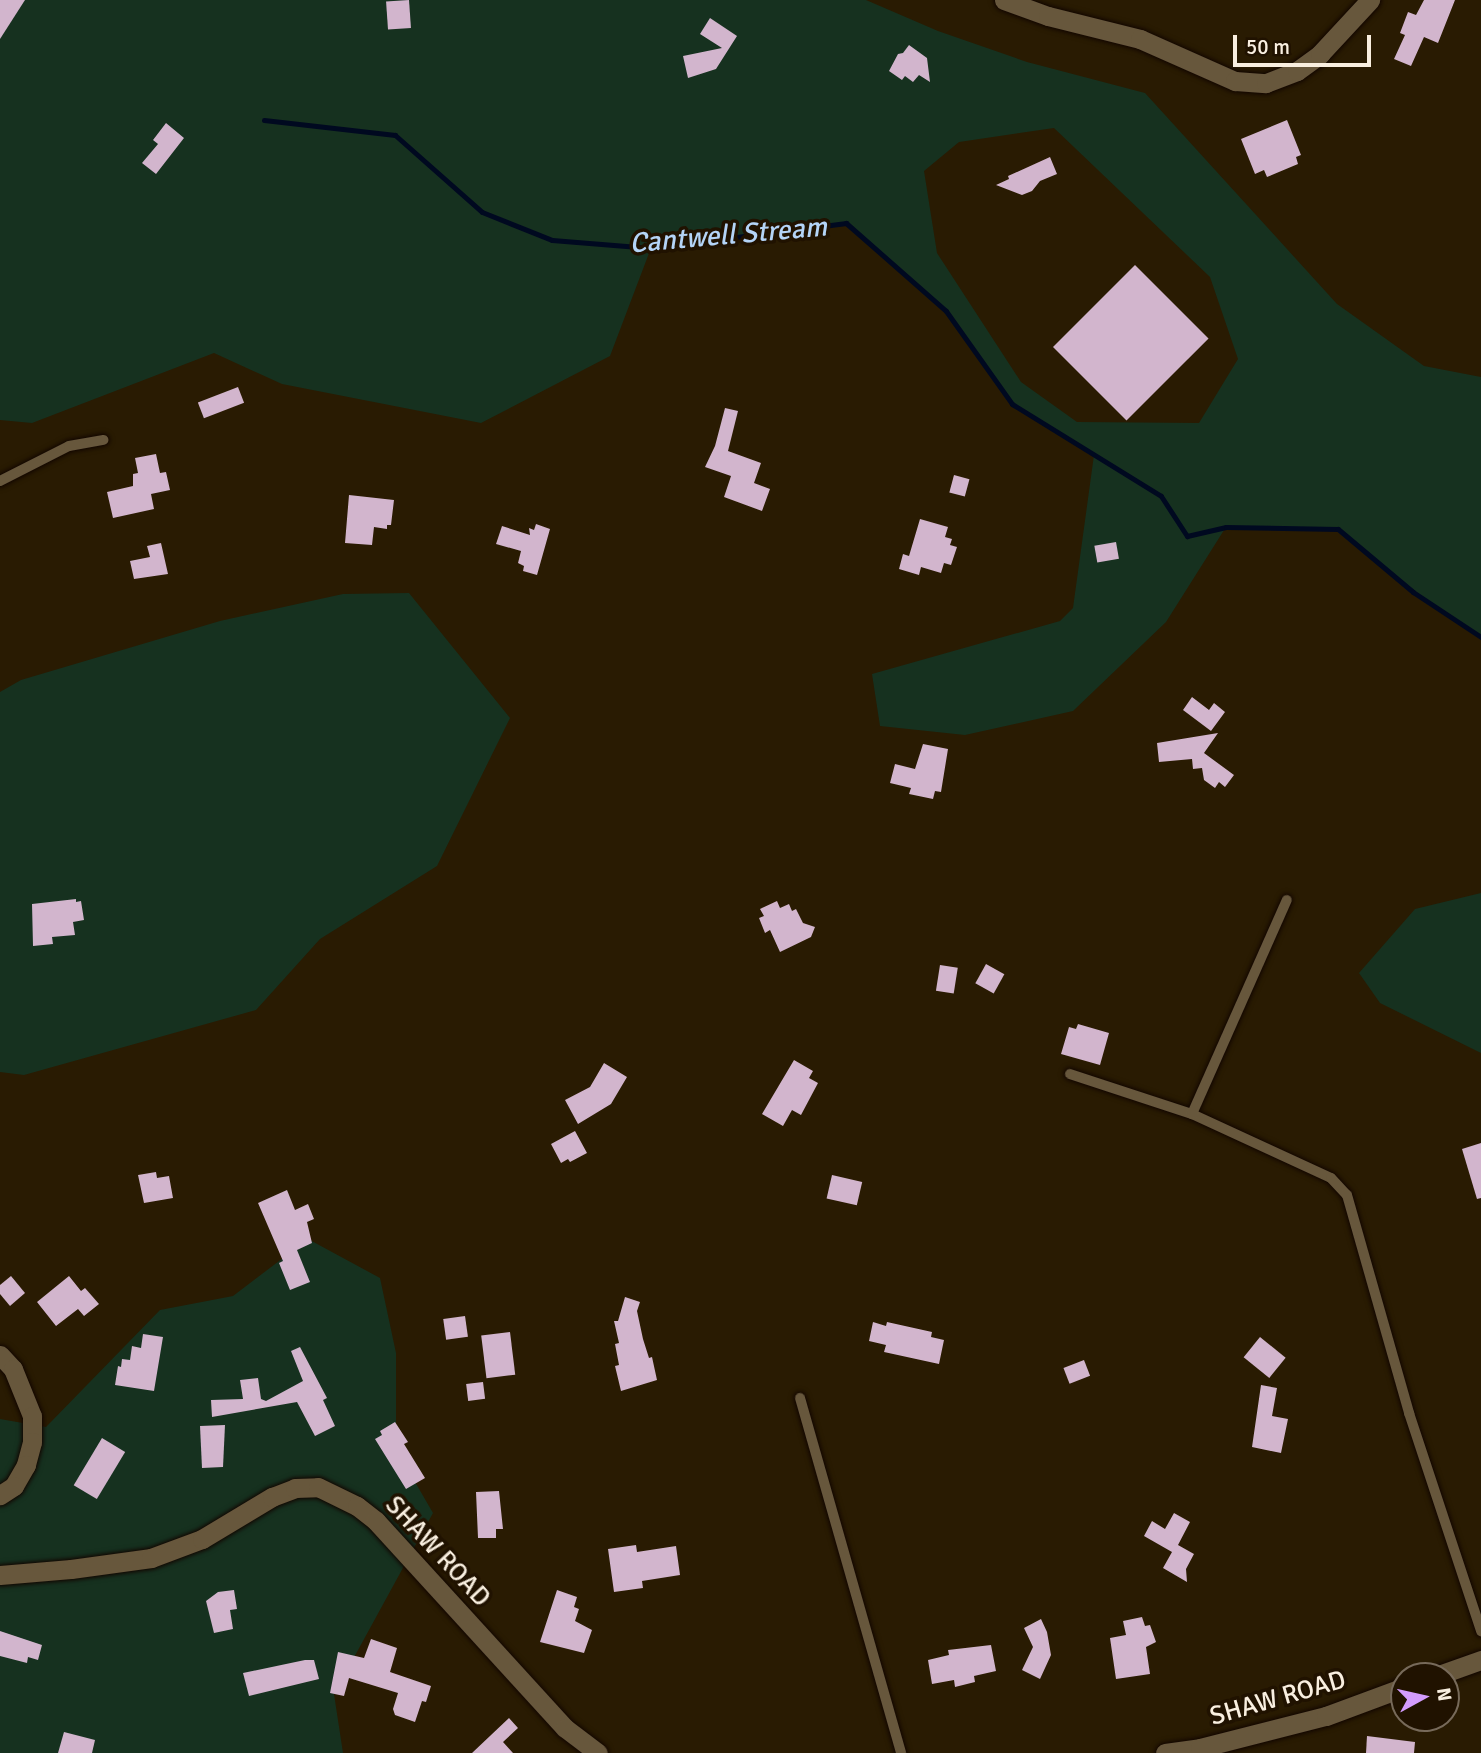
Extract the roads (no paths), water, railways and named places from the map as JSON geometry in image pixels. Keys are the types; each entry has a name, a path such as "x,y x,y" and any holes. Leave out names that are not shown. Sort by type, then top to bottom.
{"street":[{"path":"1004,0 1048,16 1140,39 1235,81 1266,83 1297,71 1320,54 1370,0"},
{"path":"0,1355 13,1369 32,1416 32,1442 26,1465 14,1486 0,1494"},
{"name":"SHAW ROAD","path":"0,1574 71,1569 151,1558 202,1539 272,1497 295,1488 318,1487 358,1506 376,1521 565,1728 598,1753"},
{"path":"1460,1667 1481,1660"},
{"name":"SHAW ROAD","path":"1165,1753 1200,1748 1326,1716 1390,1693"}],"lane":[{"path":"0,481 69,446 103,440"},
{"path":"1192,1114 1287,900"},
{"path":"1070,1074 1192,1114 1331,1178 1347,1195 1409,1413 1481,1631"},
{"path":"800,1398 901,1753"}],"waterway":[{"name":"Cantwell Stream","path":"264,120 395,135 482,212 552,240 651,248 846,223 946,311 1012,404 1161,496 1187,536 1226,527 1338,529 1413,592 1481,637"}]}
